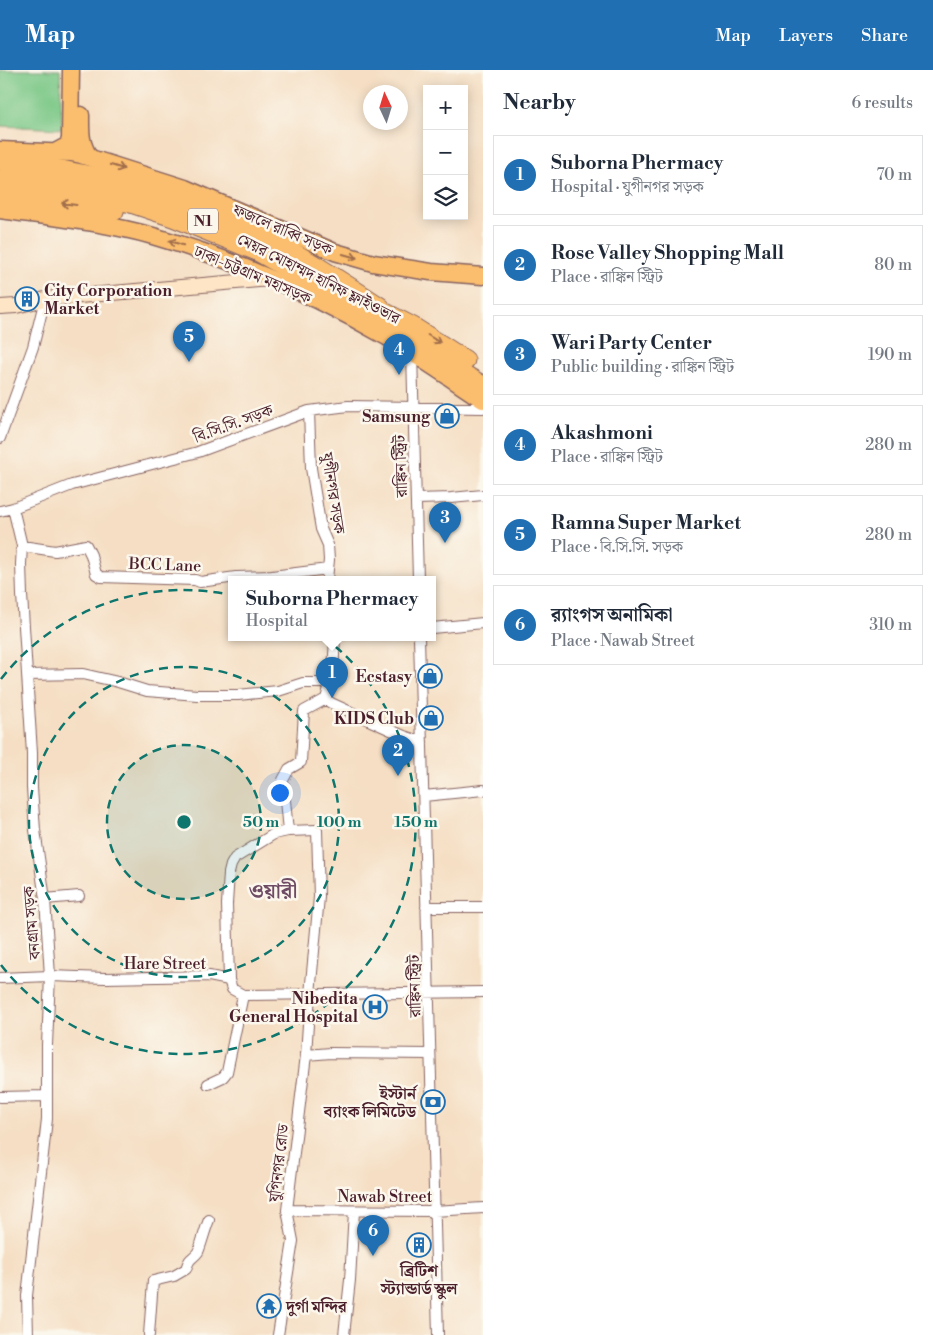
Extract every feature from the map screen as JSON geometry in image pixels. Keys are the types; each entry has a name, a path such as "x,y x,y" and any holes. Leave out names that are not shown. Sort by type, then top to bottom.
{"highway":[{"path":"0,161 95,176 154,193 236,223 310,262 387,320"},
{"name":"মেয়র মোহাম্মদ হানিফ ফ্লাইওভার","path":"0,169 78,181 198,219 273,253 326,282 387,320 483,386"},
{"name":"মেয়র মোহাম্মদ হানিফ ফ্লাইওভার","path":"0,180 70,188 173,217 257,251 362,310 387,320 413,327 483,371"},
{"path":"0,196 92,206 171,226 209,240 255,261 357,315 387,320"}],"main road":[{"path":"55,152 68,145 70,139 71,70"},
{"path":"82,70 81,133 83,147 90,158"},
{"name":"ফজলে রাব্বি সড়ক","path":"0,150 71,153 90,158 185,188 335,252 373,263 432,272 483,276"},
{"name":"ঢাকা-চট্টগ্রাম মহাসড়ক","path":"0,210 108,226 152,236 214,256 337,310 412,353 483,400"}],"street":[{"path":"0,307 16,306 45,298 270,279"},
{"path":"0,438 33,347 45,298"},
{"name":"রাঙ্কিন স্ট্রিট","path":"412,353 418,576"},
{"name":"বি.সি.সি. সড়ক","path":"0,511 13,508 72,485 198,452 309,411 348,406 483,408"},
{"name":"যুগীনগর সড়ক","path":"309,411 311,468 322,529 328,545 328,574"},
{"path":"416,498 483,495"},
{"name":"বনগ্রাম সড়ক","path":"13,508 22,546 21,572 35,830 45,899 50,976 47,1119 26,1296 28,1335"},
{"name":"BCC Lane","path":"22,546 55,551 86,545 96,574 101,577 200,582 228,578"},
{"name":"BCC Lane","path":"272,576 328,574"},
{"path":"436,628 483,623"},
{"path":"229,980 227,904 231,865 235,858 246,850 274,834 288,830 283,780 289,769 302,762 304,711 326,699 333,673 335,641"},
{"name":"রাঙ্কিন স্ট্রিট","path":"419,641 438,1335"},
{"path":"27,675 83,674 118,682 147,692 197,695 238,695 278,691 303,683 331,681"},
{"path":"326,699 404,736 422,742"},
{"path":"424,796 483,790"},
{"name":"যুগিনগর রোড","path":"278,1335 293,1241 287,1210 306,1055 319,896 317,830 288,830"},
{"path":"45,899 80,896"},
{"path":"426,907 483,907"},
{"name":"Hare Street","path":"0,978 50,976 105,978 209,976 229,980 232,989 243,995"},
{"path":"208,1084 223,1077 227,1072 243,995 483,992"},
{"path":"306,1055 331,1053 430,1054"},
{"path":"0,1097 47,1096"},
{"name":"Nawab Street","path":"287,1210 434,1211 483,1208"},
{"path":"344,1335 350,1280 354,1211"},
{"path":"149,1335 153,1281 174,1276 186,1269 190,1258 198,1251 203,1232 209,1220"}],"green space":[{"path":"0,70 60,70 62,129 0,126"}],"place":[{"name":"City Corporation Market","path":"27,299"},
{"name":"Ramna Super Market","path":"189,362"},
{"name":"Akashmoni","path":"399,375"},
{"name":"Samsung","path":"447,416"},
{"name":"Wari Party Center","path":"445,543"},
{"name":"Ecstasy","path":"430,676"},
{"name":"Suborna Phermacy","path":"332,698"},
{"name":"KIDS Club","path":"431,718"},
{"name":"Rose Valley Shopping Mall","path":"398,776"},
{"name":"Nibedita General Hospital","path":"375,1007"},
{"name":"ইস্টার্ন ব্যাংক লিমিটেড","path":"433,1102"},
{"name":"ব্রিটিশ স্ট্যান্ডার্ড স্কুল","path":"419,1245"},
{"name":"র‌্যাংগস অনামিকা","path":"373,1256"},
{"name":"দুর্গা মন্দির","path":"269,1306"}],"district":[{"name":"ওয়ারী","path":"273,891"}]}
